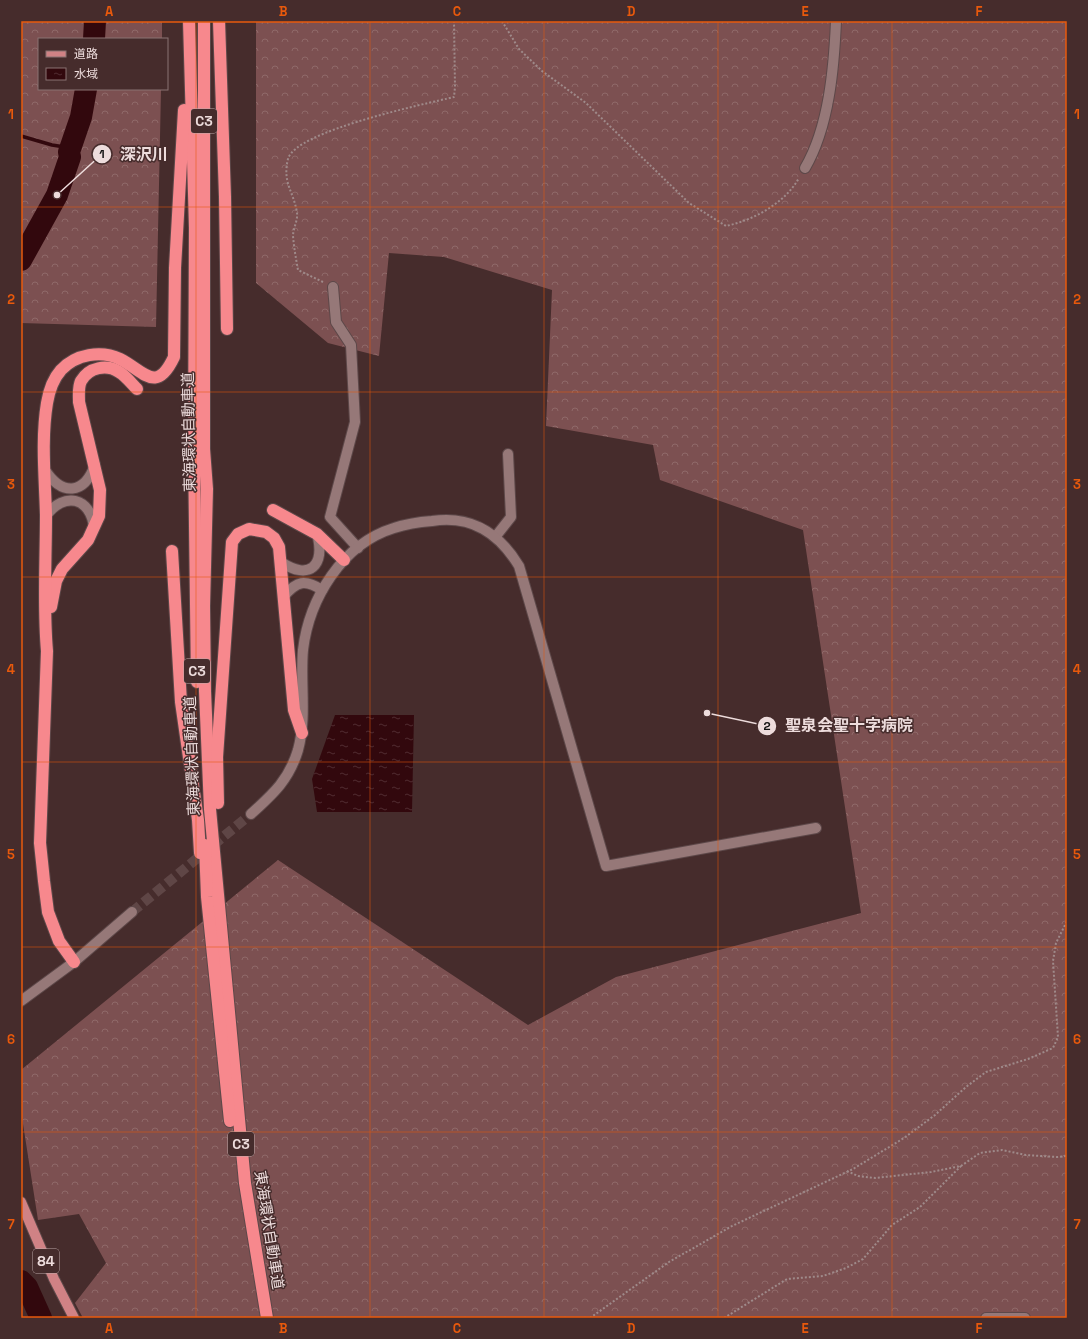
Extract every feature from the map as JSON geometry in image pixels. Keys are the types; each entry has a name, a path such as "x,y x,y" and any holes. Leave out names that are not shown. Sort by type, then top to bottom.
{"highway":[{"name":"東海環状自動車道","path":"189,21 195,228 194,448 196,662 207,897 236,1170 258,1318"},
{"name":"東海環状自動車道","path":"204,21 204,449 207,489 204,606 205,691 210,809 245,1183 267,1318"},
{"path":"219,21 227,329"},
{"path":"47,652 44,625 46,516 45,470 47,404 52,386 61,370 70,362 80,357 100,354 119,359 144,376 153,378 163,375 169,368 174,358 175,268 189,35"},
{"path":"74,962 59,941 48,912 40,843 47,652 52,602 56,581 62,569 88,540 100,516 101,503 95,465 79,402 79,392 82,381 89,372 98,368 109,368 120,372 137,389"},
{"path":"272,510 317,534 344,560"},
{"path":"225,969 227,945 219,844 217,757 232,542 238,534 249,529 266,532 274,538 279,547 294,710 302,733"},
{"path":"172,551 181,702 198,820 204,904 214,953"}],"main road":[{"name":"84","path":"21,1202 54,1279 74,1318"}],"street":[{"path":"805,168 812,156 825,114 835,43 836,21"},
{"path":"333,287 336,322 351,345 355,422 330,517 358,548"},
{"path":"496,536 511,517 508,454"},
{"path":"45,470 52,481 60,487 70,489 85,483 91,476 95,465"},
{"path":"46,516 52,507 60,502 73,500 88,508 92,516 94,530"},
{"path":"251,814 279,788 298,751 302,733 303,650 308,624 322,590 344,560 358,548 392,528 438,520 456,520 476,525 496,536 510,550 519,566 538,626 606,866 816,828"},
{"path":"281,562 297,571 305,571 311,568 317,562 320,553 317,534"},
{"path":"284,596 297,584 305,583 314,585 322,590"},
{"path":"21,1001 74,962 132,912"},
{"path":"986,1318 1025,1318"}],"path":[{"path":"333,287 298,270 293,235 297,213 286,182 288,158 295,150 308,142 343,126 454,97 456,87 454,21"},
{"path":"502,21 519,49 542,71 586,103 689,204 726,226 739,223 778,203 794,188 805,168"},
{"path":"590,1318 669,1262 719,1233 847,1171 904,1138 935,1115 966,1087 986,1072 1028,1059 1053,1048 1058,1037 1053,961 1056,943 1067,921"},
{"path":"724,1318 787,1280 823,1276 846,1268 863,1259 892,1225 920,1207 961,1166 980,1153 1002,1150 1026,1155 1058,1157 1067,1156"},
{"path":"847,1171 858,1176 875,1178 931,1172 961,1166"}],"green space":[{"path":"21,21 162,21 162,38 38,38 38,90 161,90 156,327 21,323"},
{"path":"256,21 1067,21 1067,1318 83,1318 75,1303 106,1263 79,1214 38,1220 21,1111 21,1070 278,860 528,1025 616,977 861,913 803,530 660,480 653,445 546,426 552,290 444,257 389,253 379,356 328,343 256,283"}],"water":[{"path":"335,715 414,715 412,812 317,812 312,779"}],"waterway":[{"path":"94,38 95,21"},
{"path":"21,260 57,195 70,157 69,152 81,117 86,90"},
{"path":"21,136 52,145 71,148"},
{"path":"21,1281 27,1287 41,1318"}],"tunnel":[{"path":"132,912 251,814"}],"place":[{"name":"深沢川","path":"57,195"},
{"name":"聖泉会聖十字病院","path":"707,713"}]}
